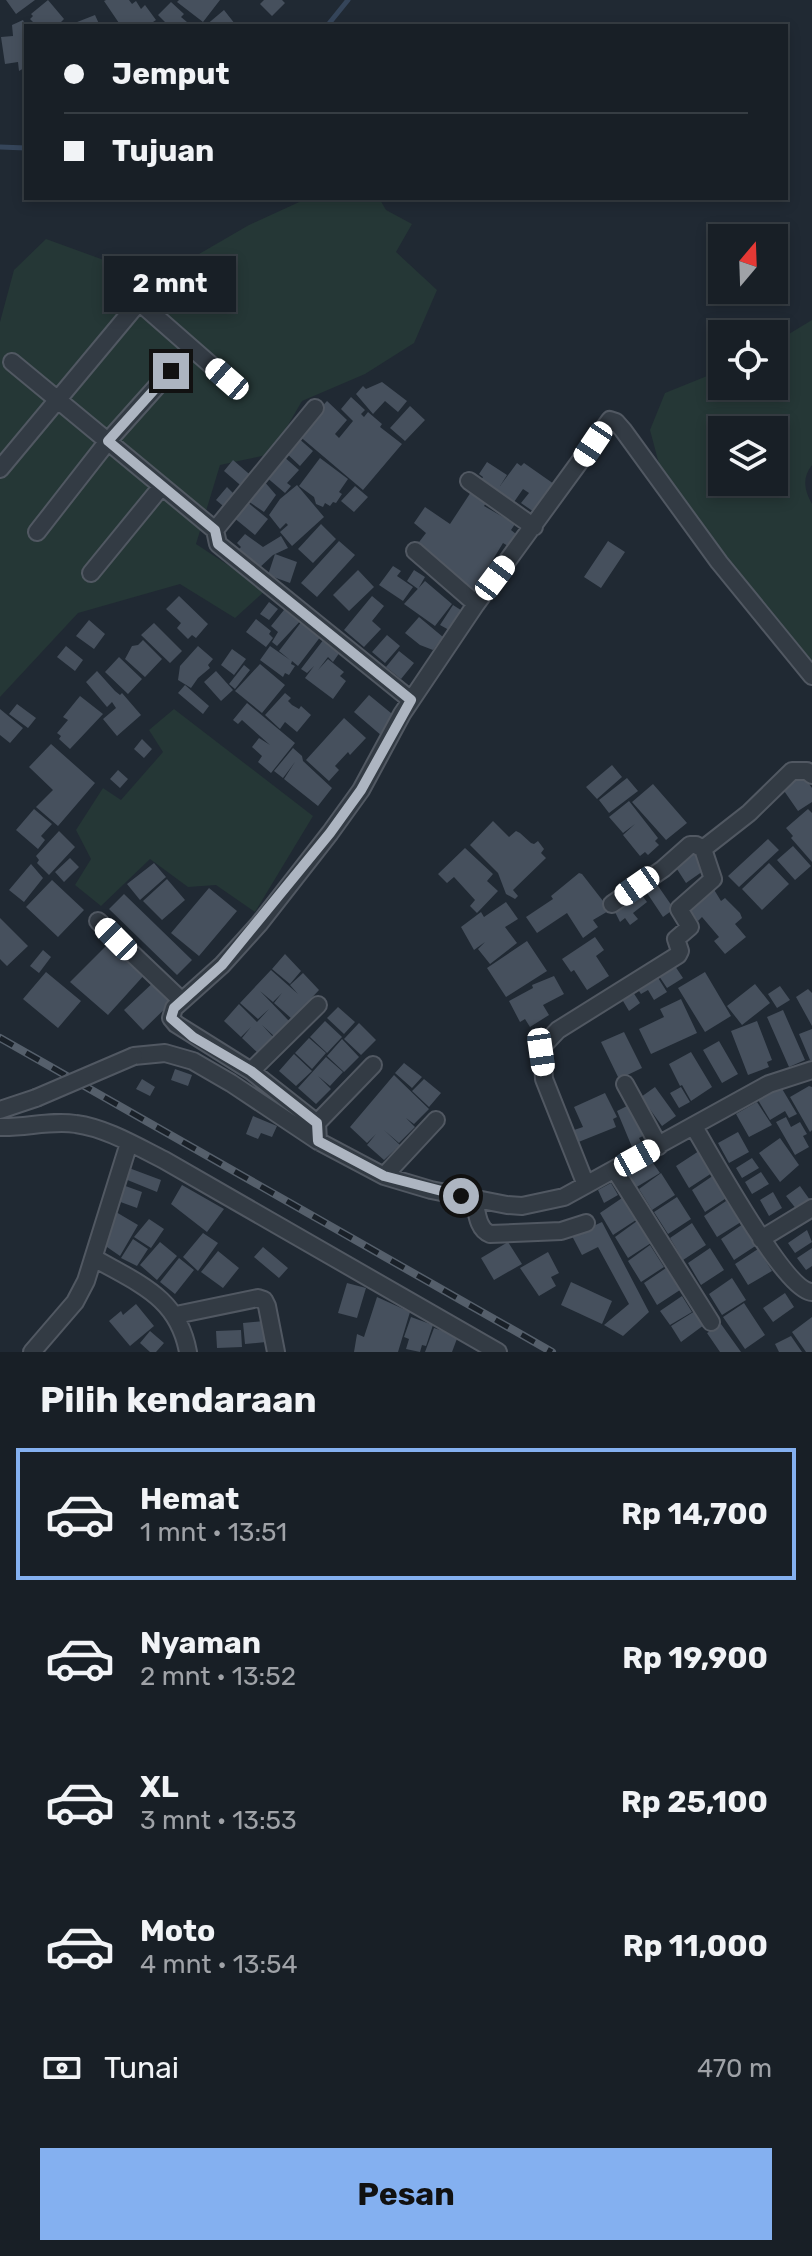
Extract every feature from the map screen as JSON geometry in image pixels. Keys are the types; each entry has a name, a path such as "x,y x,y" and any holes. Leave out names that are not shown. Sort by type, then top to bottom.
{"street":[{"path":"122,287 227,379"},
{"path":"0,469 139,302"},
{"path":"37,532 108,441 191,348"},
{"path":"12,362 215,530 218,544 411,700"},
{"path":"215,530 315,408"},
{"path":"317,1123 251,1071 176,1024 171,1018 174,1008 222,965 330,833 361,790 411,700 607,423 613,420 719,562 812,676"},
{"path":"469,481 534,527"},
{"path":"91,573 162,486"},
{"path":"415,551 476,604"},
{"path":"703,849 749,813 792,771 807,771 812,775"},
{"path":"586,1185 544,1079 542,1047 558,1030 680,953 676,939 690,927 679,909 713,879 703,849 690,845 663,869 612,904"},
{"path":"98,921 182,1001"},
{"path":"251,1071 318,1005"},
{"path":"0,1110 134,1056 165,1053 193,1061 318,1141 384,1176 431,1190 522,1206 564,1197 769,1084 812,1070"},
{"path":"318,1141 317,1123 373,1065"},
{"path":"625,1084 659,1146"},
{"path":"384,1176 436,1120"},
{"path":"0,1127 73,1123 129,1143 177,1167 498,1352"},
{"path":"694,1127 761,1239 798,1286 812,1292"},
{"path":"32,1352 75,1302 94,1258 129,1143"},
{"path":"615,1170 711,1322"},
{"path":"474,1199 480,1225 484,1232 490,1234 561,1231 586,1223"},
{"path":"761,1239 812,1208"},
{"path":"94,1258 161,1299 176,1315 188,1352"},
{"path":"176,1315 258,1298 264,1300 276,1352"}],"shaded area":[{"path":"304,200 380,200 386,210 412,224 396,252 437,290 414,343 365,374 302,401 271,454 220,465 196,544 266,590 235,618 180,584 78,613 0,697 0,322 14,270 46,239 156,279 249,225"},
{"path":"812,320 812,465 805,484 812,504 812,666 755,599 663,479 650,430 665,393 708,376 708,400 788,400 788,335"},
{"path":"174,709 313,816 255,912 216,885 188,887 150,859 101,906 75,885 91,859 76,830 103,788 121,800 163,752 149,730"}],"building":[{"path":"6,0 35,0 16,14"},
{"path":"48,0 64,19 59,24 35,24 30,19 31,14"},
{"path":"129,0 132,4 136,1 141,9 145,5 156,20 150,24 120,24 104,1"},
{"path":"220,0 203,22 177,2"},
{"path":"264,0 282,0 285,3 272,16 260,4"},
{"path":"171,2 184,14 181,17 187,22 167,24 158,15"},
{"path":"224,10 235,24 207,24"},
{"path":"95,15 99,24 72,24"},
{"path":"23,20 25,24 24,68 19,71 18,62 5,64 1,37 13,36 12,25"},
{"path":"382,382 407,401 398,412 385,401 373,414 356,394 363,386 366,389"},
{"path":"351,397 365,410 361,414 364,417 368,412 382,424 380,427 402,444 363,490 297,434 327,401 347,420 335,434 339,438 353,421 341,409"},
{"path":"410,406 425,420 405,441 390,428"},
{"path":"297,437 313,451 300,466 284,451"},
{"path":"283,456 299,470 287,483 291,486 285,493 265,476"},
{"path":"320,458 348,479 336,503 330,506 325,503 323,507 299,486"},
{"path":"233,460 255,479 246,490 224,471"},
{"path":"487,462 507,475 500,486 517,463 521,466 524,463 554,484 534,512 521,503 529,493 523,489 514,502 480,482 483,477 479,474"},
{"path":"263,480 276,495 264,512 248,501"},
{"path":"297,485 324,517 292,546 280,532 288,525 286,523 280,529 269,515 280,499"},
{"path":"355,486 368,497 354,512 341,501"},
{"path":"227,487 234,494 228,510 216,500"},
{"path":"471,492 486,503 484,506 515,524 511,530 516,534 508,546 503,543 475,594 416,546 426,533 414,523 425,507 450,524"},
{"path":"246,501 268,519 255,535 233,517"},
{"path":"321,524 336,539 313,563 298,549"},
{"path":"245,534 263,547 281,536 288,548 273,555 257,570 237,551 241,547 237,543"},
{"path":"339,541 355,555 317,597 301,583"},
{"path":"608,541 625,552 601,588 584,577"},
{"path":"275,554 297,562 290,583 268,575"},
{"path":"393,566 401,571 397,576 413,587 403,601 379,585"},
{"path":"358,570 374,587 349,611 333,595"},
{"path":"414,570 425,577 418,589 407,581"},
{"path":"425,581 452,604 435,626 404,604"},
{"path":"179,596 208,624 196,638 192,635 188,639 177,628 181,623 166,609"},
{"path":"372,596 384,606 372,621 381,629 364,647 344,630"},
{"path":"269,602 278,609 269,620 260,614"},
{"path":"288,605 303,618 277,646 272,642 278,632 271,626"},
{"path":"453,605 467,614 449,630 440,625"},
{"path":"419,617 443,637 433,650 420,645 405,633"},
{"path":"256,619 271,631 269,634 273,638 266,647 246,632"},
{"path":"89,620 105,634 94,649 76,636"},
{"path":"302,621 321,636 298,666 292,661 291,664 295,666 289,675 285,673 283,677 260,660 270,646 290,660 279,651"},
{"path":"154,623 182,651 170,663 141,635"},
{"path":"387,635 400,646 385,663 372,652"},
{"path":"324,639 340,652 333,662 328,657 318,670 328,659 344,672 340,676 346,681 333,699 305,678 314,666 307,673 301,669"},
{"path":"143,640 162,659 145,677 125,659 132,646"},
{"path":"66,646 83,660 75,671 57,657"},
{"path":"198,646 213,659 208,665 210,668 191,688 178,680 180,666"},
{"path":"232,649 246,659 234,675 221,665"},
{"path":"399,651 414,663 401,679 386,667"},
{"path":"119,657 142,679 128,694 105,672"},
{"path":"260,664 285,685 262,713 235,691"},
{"path":"244,665 250,670 235,689 229,684"},
{"path":"97,671 141,715 117,736 103,719 116,708 112,702 107,707 86,682"},
{"path":"216,671 233,690 221,701 204,682"},
{"path":"185,685 209,706 203,714 178,693"},
{"path":"285,693 291,698 288,701 292,705 299,709 301,706 311,715 297,732 285,722 280,729 265,715"},
{"path":"369,695 397,718 382,736 354,712"},
{"path":"80,696 103,714 70,749 57,733 68,720 63,717"},
{"path":"247,703 295,743 271,773 258,762 262,756 252,747 259,738 270,745 242,720 238,724 233,720"},
{"path":"17,704 36,718 28,728 9,714"},
{"path":"0,709 23,728 10,743 0,735"},
{"path":"344,718 366,738 335,766 339,770 329,781 306,760"},
{"path":"142,739 152,749 144,758 134,749"},
{"path":"51,744 95,783 58,826 36,807 53,790 29,767"},
{"path":"293,748 332,788 318,806 284,779 295,762 283,778 274,771"},
{"path":"612,765 622,777 597,799 586,787"},
{"path":"118,770 128,779 120,788 110,779"},
{"path":"800,771 812,788 812,802 798,811 780,785"},
{"path":"627,778 638,791 609,813 599,800"},
{"path":"653,784 687,823 666,840 632,802"},
{"path":"629,801 658,838 655,841 659,845 648,855 645,852 640,856 623,835 635,824 623,833 609,817"},
{"path":"34,809 52,824 41,836 45,840 38,849 16,830"},
{"path":"808,809 812,813 812,862 786,828"},
{"path":"493,821 509,837 516,831 531,843 538,841 544,849 541,853 546,858 513,890 518,896 515,899 506,894 498,873 470,845"},
{"path":"59,831 75,847 49,875 37,863 39,860 36,856"},
{"path":"768,839 779,850 739,887 728,876"},
{"path":"793,846 811,866 795,880 777,860"},
{"path":"465,848 493,874 487,881 498,891 477,913 470,906 475,900 454,877 447,883 438,874"},
{"path":"696,850 706,869 686,883 675,866"},
{"path":"70,858 79,867 64,882 55,872"},
{"path":"154,863 166,877 140,900 127,884"},
{"path":"769,863 789,884 762,910 742,889"},
{"path":"31,864 43,878 24,902 9,890"},
{"path":"579,873 610,910 593,920 598,927 583,938 567,913 537,933 526,917 553,899 551,896"},
{"path":"167,879 185,900 162,920 143,901"},
{"path":"52,880 84,910 58,937 26,907"},
{"path":"656,883 674,909 663,917 645,890"},
{"path":"209,888 237,911 199,956 171,933"},
{"path":"713,888 721,901 725,898 740,913 742,918 735,924 746,937 725,954 714,941 719,937 702,917 698,921 688,908"},
{"path":"638,890 647,902 633,913 638,919 630,925 625,918 620,922 613,908"},
{"path":"124,894 192,960 177,975 109,909"},
{"path":"506,902 518,919 505,927 517,943 490,964 478,949 485,942 474,950 461,927 481,912 484,917"},
{"path":"0,918 28,946 7,966 0,959"},
{"path":"595,937 604,950 596,956 609,976 587,990 574,970 571,972 562,959"},
{"path":"112,940 146,973 108,1015 70,982"},
{"path":"527,941 547,971 506,997 487,968"},
{"path":"43,950 51,957 39,973 30,966"},
{"path":"285,954 301,971 290,984 272,969"},
{"path":"673,963 683,978 667,988 657,973"},
{"path":"271,970 298,994 290,985 303,973 319,990 292,1019 274,1003 282,993 273,1002 260,991 290,1022 275,1037 262,1025 274,1038 259,1054 242,1038 251,1027 241,1037 224,1021 239,1004 257,1022 269,1009 258,1019 240,1003"},
{"path":"46,972 81,1001 58,1028 23,999"},
{"path":"705,972 731,1016 705,1032 678,988"},
{"path":"655,973 667,992 654,1000 648,990 641,994 635,985"},
{"path":"554,976 564,994 543,1005 549,1015 530,1027 525,1019 520,1022 509,1001 533,988 532,985"},
{"path":"157,979 176,998 143,1030 124,1010"},
{"path":"755,984 770,1003 742,1025 727,1006"},
{"path":"780,986 790,1000 777,1008 768,994"},
{"path":"631,989 640,1003 629,1011 620,996"},
{"path":"808,989 812,993 812,1026 796,997"},
{"path":"681,999 697,1033 651,1054 639,1029 664,1017 660,1009"},
{"path":"338,1007 355,1022 344,1034 327,1018"},
{"path":"783,1010 805,1060 789,1067 767,1017"},
{"path":"325,1021 342,1037 327,1053 310,1037"},
{"path":"757,1021 772,1060 767,1062 769,1067 748,1075 731,1031"},
{"path":"359,1023 376,1040 361,1055 344,1039"},
{"path":"812,1029 812,1060 810,1060 799,1034"},
{"path":"624,1032 642,1068 619,1079 601,1042"},
{"path":"309,1038 326,1053 312,1069 295,1053"},
{"path":"342,1039 359,1057 344,1072 327,1056"},
{"path":"719,1041 738,1074 722,1083 703,1050"},
{"path":"691,1052 712,1087 691,1101 669,1064"},
{"path":"294,1054 312,1071 296,1086 279,1071"},
{"path":"326,1057 343,1072 330,1086 318,1076 331,1089 316,1104 298,1088"},
{"path":"404,1063 422,1077 412,1088 395,1073"},
{"path":"175,1069 192,1075 188,1086 171,1080"},
{"path":"394,1075 429,1109 414,1124 406,1118 415,1127 399,1143 384,1130 400,1145 384,1160 367,1145 376,1134 367,1143 350,1127"},
{"path":"142,1079 155,1087 150,1096 136,1089"},
{"path":"424,1079 441,1093 429,1107 412,1091"},
{"path":"655,1087 676,1116 662,1126 641,1097"},
{"path":"681,1087 690,1102 679,1108 670,1093"},
{"path":"781,1087 797,1114 789,1118 785,1111 770,1120 758,1100"},
{"path":"812,1087 810,1132 790,1097"},
{"path":"605,1093 617,1117 613,1119 616,1127 576,1143 571,1131 583,1127 574,1107"},
{"path":"757,1102 772,1125 749,1137 736,1114"},
{"path":"629,1105 643,1136 639,1138 641,1142 632,1147 617,1111"},
{"path":"253,1116 277,1126 272,1137 261,1133 258,1139 246,1134"},
{"path":"786,1117 791,1127 800,1122 807,1134 803,1136 809,1147 795,1155 776,1122"},
{"path":"738,1132 749,1152 729,1163 718,1143"},
{"path":"780,1138 799,1165 780,1182 759,1153"},
{"path":"699,1151 712,1173 689,1188 676,1166"},
{"path":"752,1158 759,1168 742,1178 736,1168"},
{"path":"651,1160 660,1173 635,1188 627,1174"},
{"path":"129,1168 161,1180 157,1192 125,1179"},
{"path":"761,1172 769,1184 752,1194 745,1182"},
{"path":"661,1173 675,1195 652,1210 639,1189"},
{"path":"714,1175 728,1197 705,1212 692,1190"},
{"path":"611,1183 618,1195 604,1203 598,1190"},
{"path":"120,1184 142,1192 137,1208 115,1200"},
{"path":"182,1185 224,1209 207,1232 171,1204"},
{"path":"800,1186 810,1200 797,1210 786,1196"},
{"path":"773,1192 782,1208 769,1216 760,1200"},
{"path":"677,1197 691,1219 668,1234 654,1212"},
{"path":"622,1198 636,1220 613,1235 600,1213"},
{"path":"726,1201 741,1222 717,1237 704,1216"},
{"path":"116,1212 138,1225 120,1256 107,1247 107,1238 112,1229 108,1227"},
{"path":"149,1219 164,1229 151,1248 134,1237"},
{"path":"637,1221 651,1243 628,1258 615,1237"},
{"path":"602,1222 649,1312 623,1336 604,1325 629,1304 598,1247 582,1255 572,1236"},
{"path":"692,1223 706,1245 683,1260 670,1238"},
{"path":"743,1224 757,1245 734,1260 721,1239"},
{"path":"807,1230 812,1242 795,1253 788,1243"},
{"path":"203,1233 218,1243 198,1271 183,1257"},
{"path":"133,1239 148,1249 137,1266 121,1258"},
{"path":"160,1242 177,1256 157,1280 140,1265"},
{"path":"508,1242 522,1264 494,1280 481,1258"},
{"path":"650,1245 664,1267 641,1282 628,1261"},
{"path":"263,1247 288,1268 279,1278 254,1257"},
{"path":"710,1248 724,1270 701,1285 688,1263"},
{"path":"812,1248 812,1266 806,1270 797,1258"},
{"path":"758,1249 772,1271 748,1285 735,1264"},
{"path":"218,1251 239,1268 223,1288 201,1272"},
{"path":"548,1252 559,1273 551,1277 556,1286 539,1296 520,1268"},
{"path":"179,1258 194,1270 175,1294 160,1282"},
{"path":"666,1268 680,1290 657,1305 644,1283"},
{"path":"732,1278 746,1300 722,1315 709,1294"},
{"path":"571,1282 612,1301 602,1324 561,1305"},
{"path":"347,1283 366,1288 357,1318 338,1313"},
{"path":"785,1293 794,1307 773,1322 763,1308"},
{"path":"682,1296 692,1312 670,1325 660,1311"},
{"path":"377,1297 410,1312 398,1352 354,1352 357,1334 364,1337"},
{"path":"744,1303 765,1335 745,1349 723,1317"},
{"path":"136,1304 154,1326 130,1346 109,1321"},
{"path":"695,1311 704,1325 681,1342 671,1326"},
{"path":"411,1317 433,1325 426,1346 422,1345 420,1352 406,1349 409,1339 404,1337"},
{"path":"812,1317 812,1352 806,1352 792,1332"},
{"path":"264,1321 266,1342 245,1344 243,1323"},
{"path":"721,1324 741,1352 720,1352 707,1333"},
{"path":"434,1328 458,1336 452,1352 425,1352"},
{"path":"241,1330 242,1347 217,1348 216,1331"},
{"path":"150,1331 164,1343 156,1352 150,1352 140,1343"},
{"path":"791,1336 802,1352 779,1352 775,1344"}],"waterway":[{"path":"329,24 348,0"},
{"path":"0,147 24,148"}],"railway":[{"path":"0,1038 552,1352"}],"route":[{"path":"171,371 108,441 215,530 218,544 411,700 361,790 330,833 259,924 222,965 174,1008 171,1018 193,1037 251,1071 317,1123 318,1141 384,1176 461,1196"}]}
